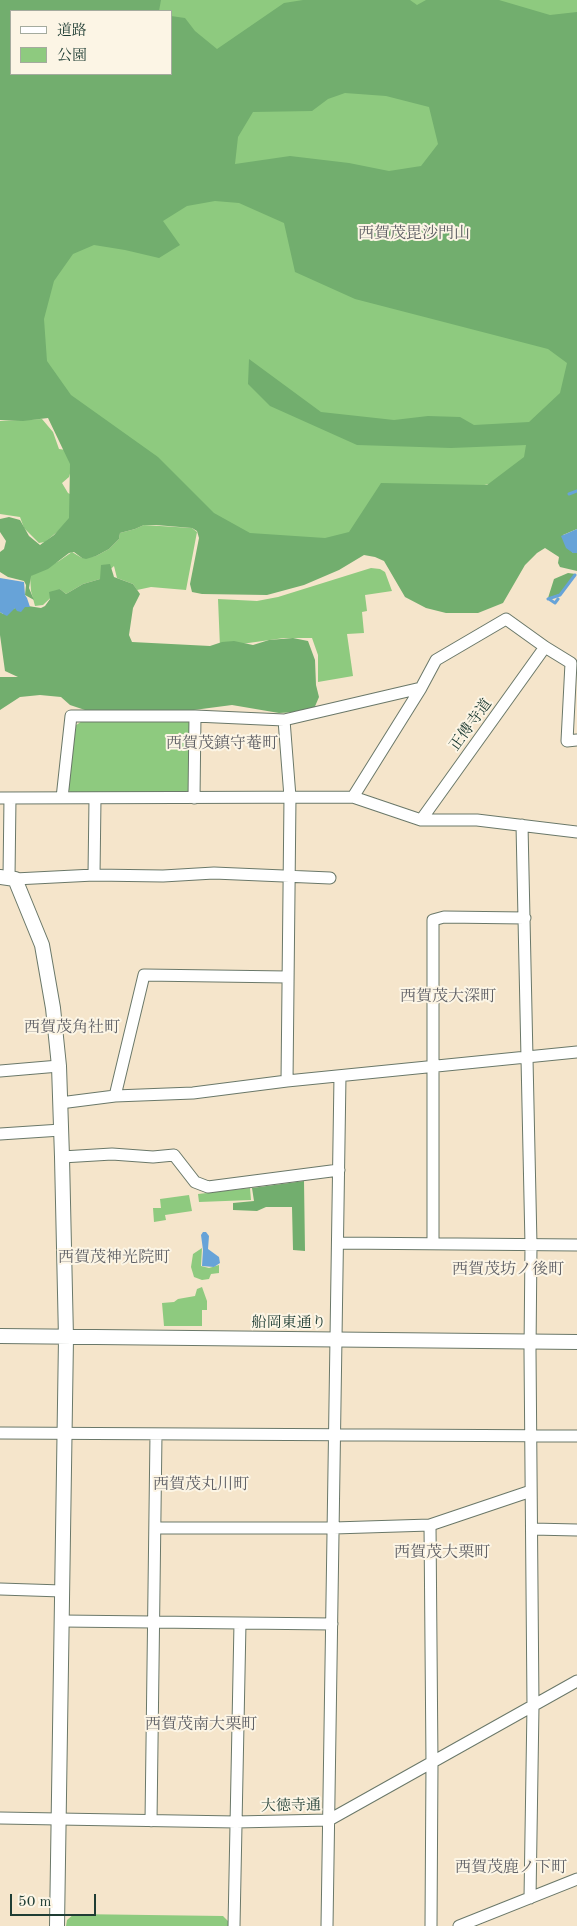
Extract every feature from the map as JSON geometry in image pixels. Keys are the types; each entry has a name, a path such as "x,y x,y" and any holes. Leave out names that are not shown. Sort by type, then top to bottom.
{"street":[{"path":"353,797 421,688 436,660 506,618 545,647 574,663 567,741 577,740"},
{"name":"正傅寺道","path":"421,820 545,647"},
{"path":"62,798 70,716 195,716 284,720 421,688"},
{"path":"194,798 195,716"},
{"path":"284,720 290,797 286,1081"},
{"path":"57,1926 66,1338 60,1103 53,1008 44,952 8,878 5,798 353,797 421,820 477,820 577,832"},
{"path":"94,875 95,799"},
{"path":"522,825 531,1244 533,1706 530,1898"},
{"path":"8,878 94,875 163,876 214,873 330,878"},
{"path":"433,1244 434,1066 432,920 444,917 524,918"},
{"path":"115,1096 144,975 287,977"},
{"path":"60,1103 115,1096 193,1093 286,1081 577,1052"},
{"path":"0,1071 58,1066"},
{"path":"327,1926 340,1076"},
{"path":"0,1134 61,1130"},
{"path":"62,1157 112,1154 174,1155 196,1182 208,1187 339,1170"},
{"path":"338,1243 577,1245"},
{"name":"船岡東通り","path":"0,1336 577,1342"},
{"path":"0,1433 577,1436"},
{"path":"152,1821 156,1434"},
{"path":"155,1528 334,1528 430,1525 531,1491"},
{"path":"430,1525 431,1926"},
{"path":"532,1528 577,1530"},
{"path":"0,1590 62,1591"},
{"path":"62,1621 332,1624"},
{"path":"234,1926 240,1623"},
{"name":"大徳寺通","path":"0,1818 236,1822 329,1820 577,1681"},
{"path":"460,1926 577,1879"}],"green space":[{"path":"0,0 161,0 159,10 10,10 10,75 172,75 172,16 185,18 195,31 217,49 284,3 303,0 410,0 417,5 426,0 499,0 550,15 577,12 577,529 563,535 573,553 577,553 577,571 560,567 558,563 559,557 545,548 525,565 503,603 478,613 446,613 426,608 405,597 384,561 364,555 339,570 304,585 267,595 202,594 192,592 190,584 199,538 197,531 192,528 144,525 120,533 119,539 109,549 96,556 86,559 74,552 69,553 48,569 31,576 29,588 34,600 25,595 26,585 24,581 8,577 0,572 0,552 4,549 6,541 0,532 0,519 9,517 20,520 29,536 40,545 54,535 69,518 70,464 48,418 23,421 0,420","holes":["345,93 386,96 429,107 438,144 421,166 389,171 349,163 290,156 235,164 238,137 253,112 312,111 328,99","215,201 239,203 284,223 295,272 355,299 548,349 567,363 560,393 529,422 474,425 460,417 428,416 394,420 321,412 249,359 248,384 270,406 357,445 451,448 526,445 524,457 487,485 381,483 349,532 325,538 250,533 214,513 158,457 71,395 47,361 44,319 54,281 73,254 94,245 159,258 180,245 163,221 187,206"]},
{"path":"145,0 577,0 577,354 534,478 392,498 321,576 211,519 54,383 32,353 84,154 172,75 172,10 145,10"},
{"path":"42,419 53,432 59,449 66,450 73,463 69,477 62,483 68,493 83,501 87,507 45,542 39,543 24,528 20,517 0,514 0,421"},
{"path":"144,525 192,528 197,532 186,590 151,587 137,590 133,584 117,578 114,566 100,579 83,584 66,594 60,589 43,605 35,606 30,576 72,552 82,558 96,556 109,549 119,539 120,533"},
{"path":"110,564 114,577 133,584 140,594 133,608 129,635 132,642 210,646 234,641 253,645 269,640 293,638 308,641 315,660 316,685 319,697 313,711 279,713 232,705 171,713 88,711 70,705 61,697 40,695 20,697 0,710 0,677 18,677 5,671 0,635 0,612 3,614 15,608 28,606 41,608 50,599 49,592 60,589 66,594 83,584 100,579 101,565"},
{"path":"371,568 380,569 385,572 392,591 365,595 367,611 362,612 364,633 347,634 353,676 318,682 318,655 312,638 284,638 220,647 218,599 257,601 278,597"},
{"path":"568,573 576,574 560,594 548,598 554,579"},
{"path":"187,720 192,723 189,792 72,794 68,789 75,726 82,721"},
{"path":"304,1181 305,1251 293,1250 292,1207 266,1207 257,1211 233,1210 233,1203 254,1201 252,1188"},
{"path":"250,1188 251,1200 199,1202 198,1194"},
{"path":"189,1195 192,1211 165,1215 166,1220 154,1222 153,1208 161,1208 160,1199"},
{"path":"202,1248 201,1266 209,1268 219,1265 219,1273 211,1274 209,1279 202,1280 194,1277 191,1267 193,1254"},
{"path":"202,1287 207,1301 207,1310 202,1310 202,1326 164,1326 162,1303 174,1302 178,1299 195,1296 197,1289"},
{"path":"74,1914 223,1916 228,1921 228,1926 66,1926 67,1920"}],"water":[{"path":"577,529 577,553 573,553 566,548 561,536"},
{"path":"0,578 24,582 25,595 30,607 25,607 21,612 15,608 7,616 0,612"},
{"path":"203,1232 206,1232 209,1236 208,1249 219,1257 220,1263 214,1267 202,1266 203,1250 201,1235"}],"waterway":[{"path":"569,494 577,491"},
{"path":"548,599 560,595 575,575"},
{"path":"549,599 555,603 558,599"}],"district":[{"name":"西賀茂毘沙門山","path":"414,234"},
{"name":"西賀茂鎮守菴町","path":"222,744"},
{"name":"西賀茂大深町","path":"448,997"},
{"name":"西賀茂角社町","path":"72,1028"},
{"name":"西賀茂神光院町","path":"114,1258"},
{"name":"西賀茂坊ノ後町","path":"508,1270"},
{"name":"西賀茂丸川町","path":"201,1485"},
{"name":"西賀茂大栗町","path":"442,1553"},
{"name":"西賀茂南大栗町","path":"201,1725"},
{"name":"西賀茂鹿ノ下町","path":"511,1868"}]}
